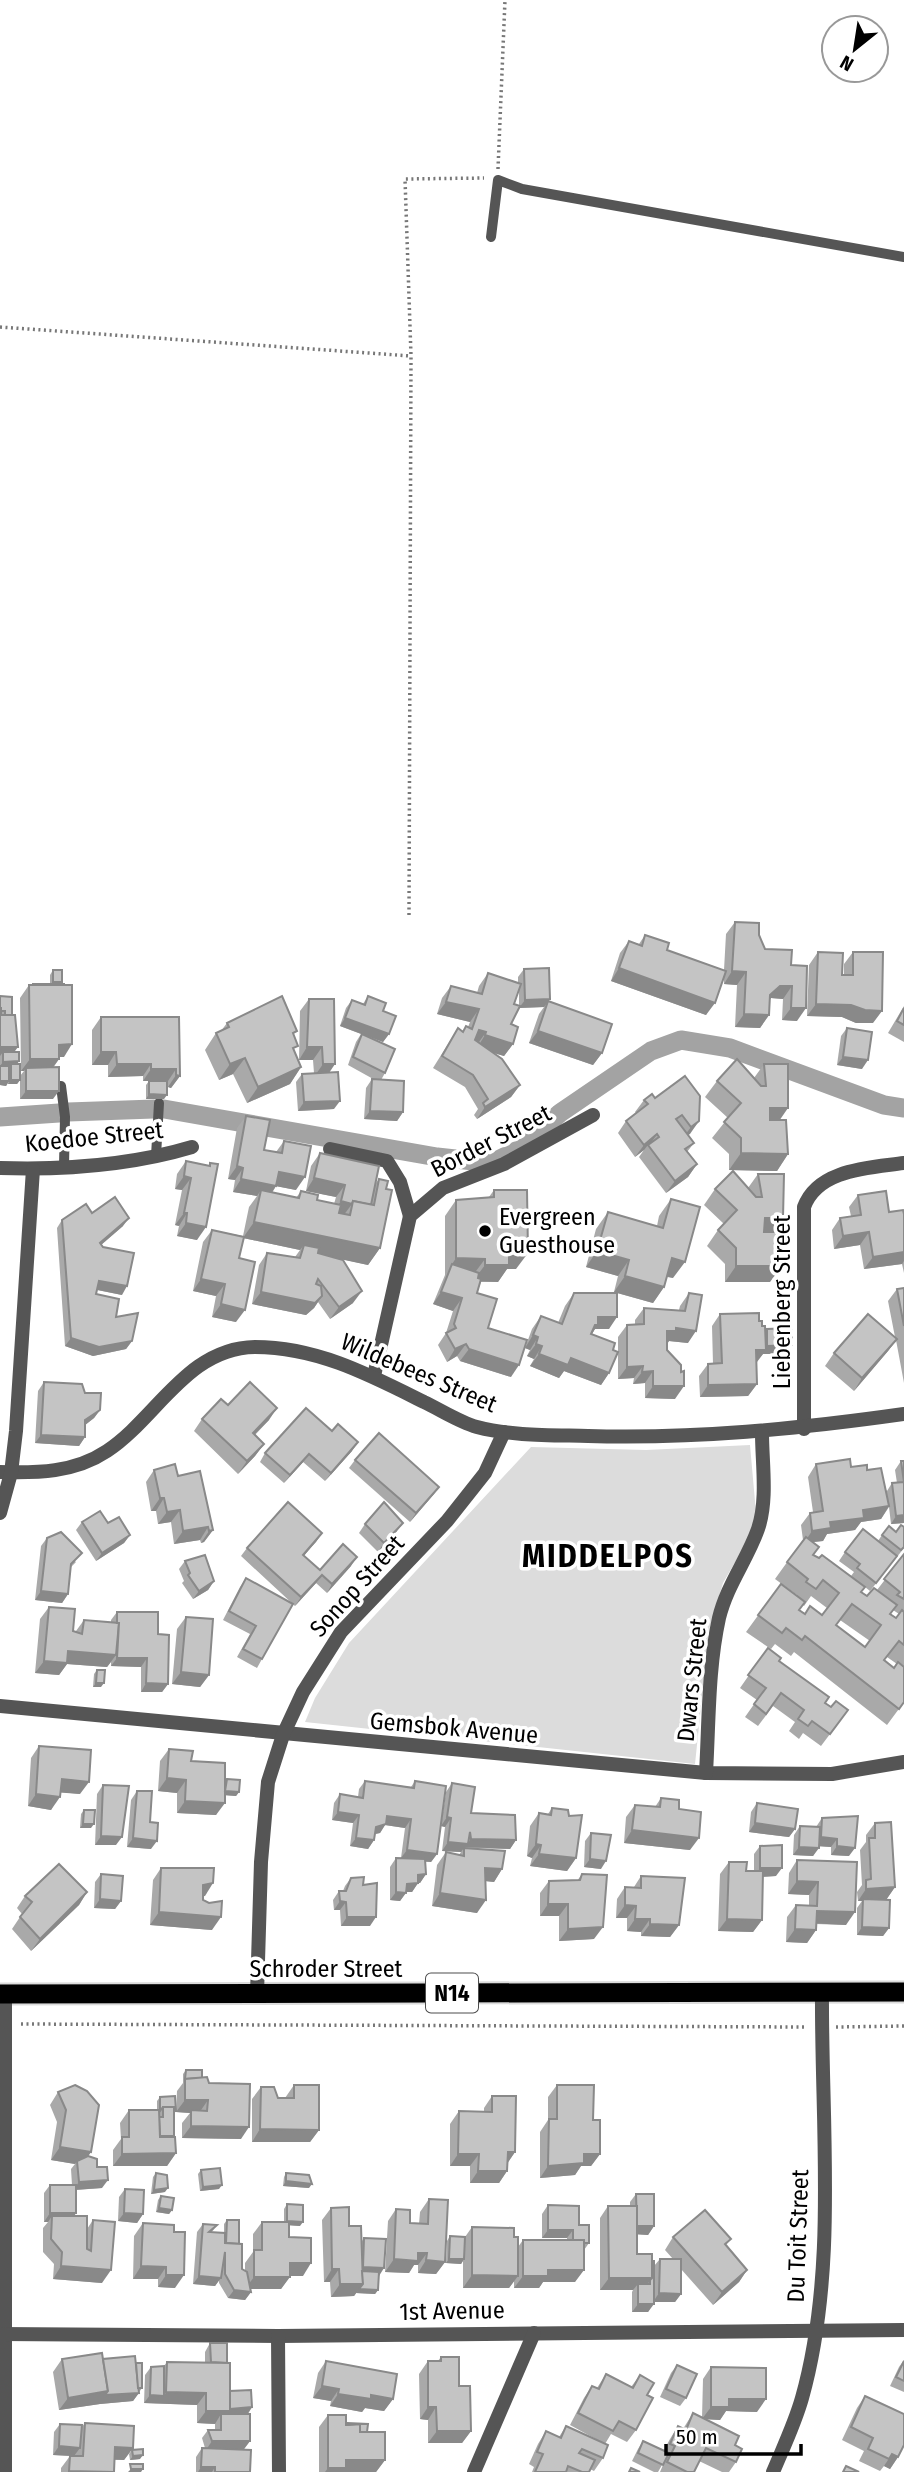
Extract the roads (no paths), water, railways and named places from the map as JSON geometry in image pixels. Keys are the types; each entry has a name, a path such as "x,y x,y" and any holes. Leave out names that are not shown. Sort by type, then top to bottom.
{"highway":[{"name":"Schroder Street","path":"2,1994 904,1992"}],"street":[{"name":"Border Street","path":"410,1216 443,1188 504,1164 593,1115"},
{"name":"Koedoe Street","path":"0,1168 33,1169 156,1156 192,1147"},
{"path":"330,1149 387,1161 400,1182 410,1216 374,1377"},
{"name":"Liebenberg Street","path":"804,1429 804,1207 814,1188 829,1178 904,1163"},
{"path":"0,1513 6,1473 33,1169"},
{"name":"Wildebees Street","path":"6,1473 49,1473 81,1464 108,1451 191,1371 219,1354 252,1347 286,1348 319,1355 374,1377 475,1426 504,1432 645,1438 762,1433 904,1414"},
{"name":"Sonop Street","path":"257,1994 261,1862 268,1782 283,1735 303,1692 341,1632 447,1521 485,1473 504,1432"},
{"name":"Dwars Street","path":"706,1773 712,1661 719,1616 762,1516 762,1433"},
{"name":"Gemsbok Avenue","path":"0,1706 283,1735 706,1773 832,1774 904,1762"},
{"name":"Du Toit Street","path":"773,2472 802,2398 817,2330 824,2217 822,1993"},
{"path":"2,1994 6,2024 2,2334 5,2472"},
{"name":"1st Avenue","path":"2,2334 278,2336 904,2330"},
{"path":"474,2472 534,2333"},
{"path":"278,2336 279,2472"}],"lane":[{"path":"491,237 498,180 523,189 904,257"},
{"path":"61,1086 65,1117 64,1166"},
{"path":"156,1156 159,1103"}],"waterway":[{"path":"164,1109 437,1157 492,1163 520,1149 560,1113 651,1051 681,1040 730,1048 884,1105 904,1108"},
{"path":"68,1112 154,1109"},
{"path":"0,1117 59,1113"}],"place":[{"name":"Evergreen Guesthouse","path":"485,1231"}],"district":[{"name":"MIDDELPOS","path":"608,1556"}]}
